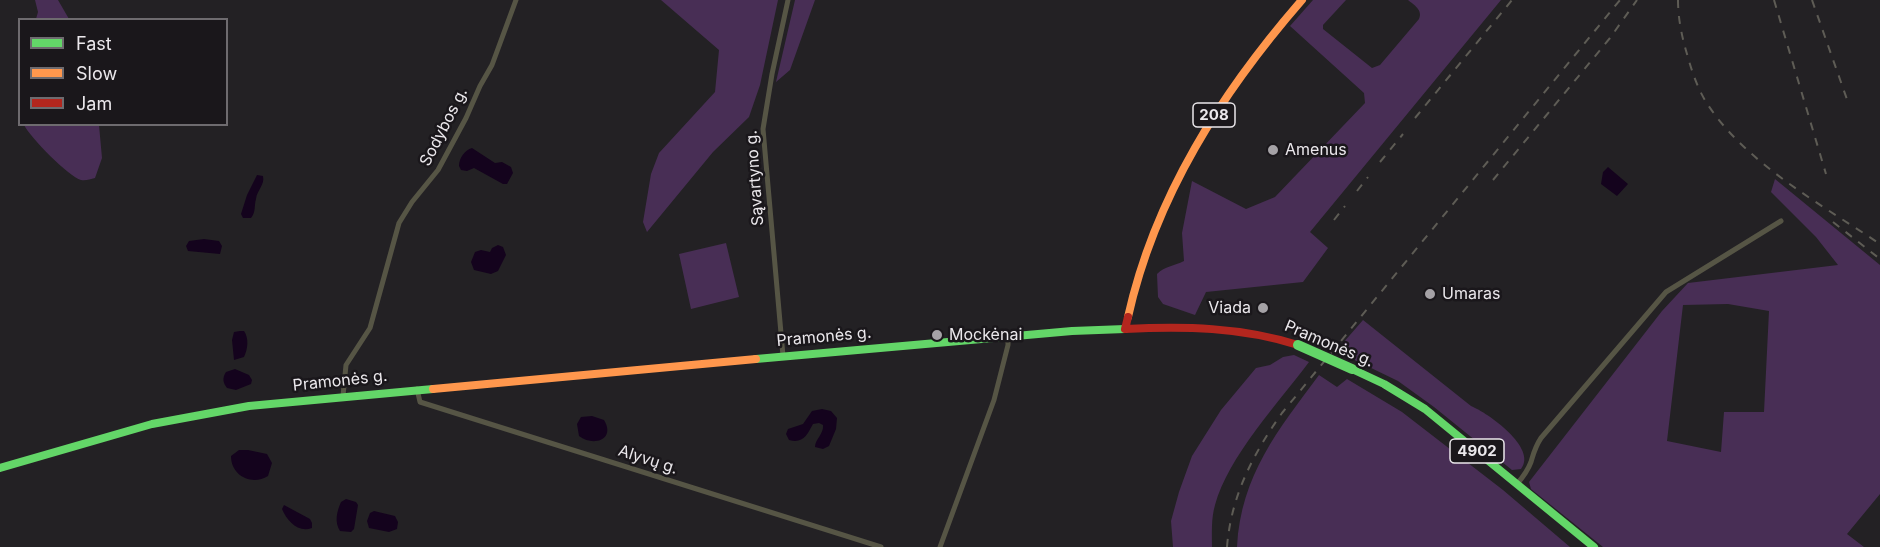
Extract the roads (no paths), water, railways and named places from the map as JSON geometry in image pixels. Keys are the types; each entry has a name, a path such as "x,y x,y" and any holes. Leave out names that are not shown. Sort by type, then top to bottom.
{"main road":[{"name":"208","path":"1125,328 1131,297 1149,245 1185,166 1211,120 1237,82 1267,41 1302,0"},
{"name":"Pramonės g.","path":"0,468 109,435 204,413 249,406 417,388 1008,336 1182,326 1232,329 1267,336 1298,345 1384,384 1425,409 1594,547"}],"street":[{"name":"Sodybos g.","path":"342,396 346,365 370,328 399,223 412,202 438,170 466,118 492,65 516,0"},
{"name":"Sąvartyno g.","path":"783,356 763,129 788,0"},
{"path":"1517,484 1531,461 1533,448 1666,292 1781,221"},
{"path":"940,547 994,400 1008,345 1008,336"},
{"name":"Alyvų g.","path":"417,388 420,402 880,547"}],"railway":[{"path":"1415,118 1512,0"},
{"path":"1227,547 1233,510 1245,476 1282,413 1620,0"},
{"path":"1493,180 1610,38 1637,0"},
{"path":"1678,0 1682,34 1693,74 1704,99 1724,126 1764,165 1880,244"},
{"path":"1774,0 1826,174"},
{"path":"1812,0 1849,105"},
{"path":"1380,162 1403,134"},
{"path":"1357,191 1368,177"},
{"path":"1334,220 1345,206"},
{"path":"1833,222 1880,259"}],"place":[{"name":"Amenus","path":"1273,150"},
{"name":"Umaras","path":"1430,294"},
{"name":"Viada","path":"1263,308"},
{"name":"Mockėnai","path":"937,335"}]}
